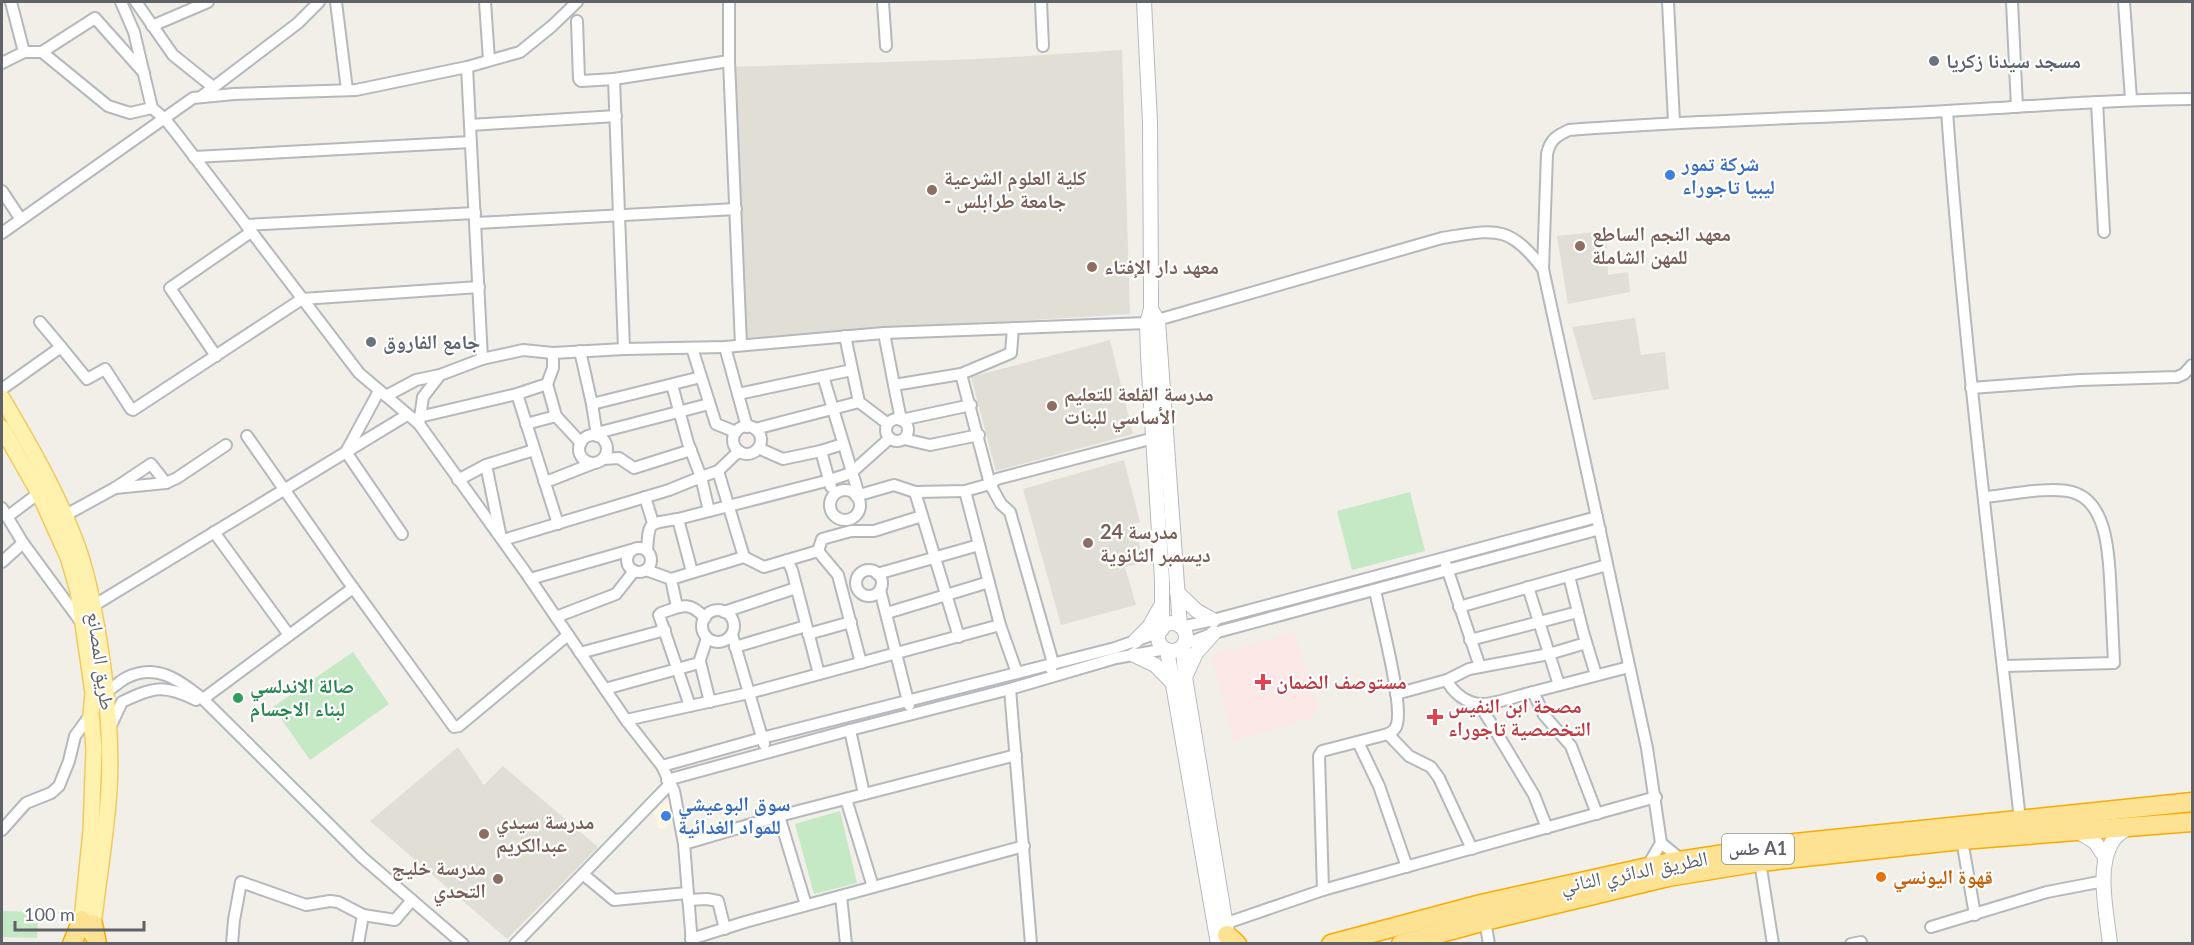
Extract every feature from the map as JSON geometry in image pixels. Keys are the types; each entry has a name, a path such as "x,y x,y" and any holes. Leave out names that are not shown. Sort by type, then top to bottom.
{"highway":[{"name":"الطريق الدائري الثاني","path":"1331,944 1480,904 1683,861 1795,843 2193,802"},
{"name":"الطريق الدائري الثاني","path":"1401,944 1485,921 1668,877 1760,862 1962,840 2193,822"},
{"path":"72,944 88,922"},
{"path":"88,922 97,944"}],"main road":[{"name":"طريق المصانع","path":"2,398 44,471 64,516 82,561 93,606 100,693 91,714 94,749 88,922 91,944"},
{"name":"طريق المصانع","path":"2,428 39,493 68,557 78,591 83,624 109,731 109,790 88,922 80,944"}],"street":[{"path":"11,2 24,52"},
{"path":"121,2 134,32 152,108 165,119 359,373 407,415 419,421 626,720 662,766 674,791 684,844 692,941 807,905 1024,846"},
{"path":"136,2 173,56 213,87"},
{"path":"152,26 208,2"},
{"path":"2,233 182,105 202,96 298,23 319,2"},
{"path":"336,2 347,90"},
{"path":"486,2 489,60"},
{"path":"202,96 347,90 467,67 519,52 578,2"},
{"path":"729,2 729,61 741,345"},
{"path":"883,2 886,46"},
{"path":"1041,2 1043,46"},
{"path":"1144,2 1150,122 1154,355 1180,626 1186,634 1178,679 1227,938"},
{"path":"1668,2 1674,122"},
{"path":"2012,2 2017,107"},
{"path":"2124,2 2131,99"},
{"path":"2,63 24,52 42,52 95,18 144,73"},
{"path":"578,21 579,79 581,81 614,79 729,61"},
{"path":"42,52 108,106 130,113 152,108"},
{"path":"467,67 482,359"},
{"path":"614,79 624,349"},
{"path":"1647,867 1661,843 1656,797 1543,268 1547,154 1549,145 1555,136 1569,130 1674,122 1947,111 2131,99 2193,99"},
{"path":"2097,102 2104,232"},
{"path":"1947,111 1957,251 1971,388 2020,820"},
{"path":"470,125 616,116"},
{"path":"194,157 471,142"},
{"path":"2,190 20,218"},
{"path":"216,356 171,288 249,228 736,209"},
{"path":"346,452 383,393 482,359 523,350 553,353 725,347 884,333 1013,328 1152,318 1443,238 1488,231 1507,235 1526,247 1543,268"},
{"path":"40,322 87,379 105,369 132,411 302,299 479,287"},
{"path":"894,385 961,374 1011,352 1013,328"},
{"path":"884,333 901,420 908,429 904,439"},
{"path":"845,336 859,402 888,424"},
{"path":"2,389 61,347"},
{"path":"725,347 738,394 751,428 761,440 758,448 751,453 739,451 734,444 736,432"},
{"path":"692,348 716,424 736,432 859,402"},
{"path":"544,481 606,456 607,446 597,435 580,351"},
{"path":"553,353 553,368 547,384 556,416 581,443"},
{"path":"1154,355 1154,438 1162,602 1160,643 1166,650 1178,679 1227,938"},
{"path":"1971,388 2080,380 2177,377 2193,365"},
{"path":"738,394 852,370"},
{"path":"961,374 979,435 990,484 1001,504 1010,512 1053,663 1045,679"},
{"path":"419,421 423,397 440,375"},
{"path":"818,551 821,540 850,525 858,511 859,503 823,376"},
{"path":"592,404 701,377"},
{"path":"419,421 547,384"},
{"path":"672,385 701,477 709,511"},
{"path":"517,394 558,524"},
{"path":"691,450 634,468 619,458 589,463 582,457 579,448 588,437 710,404"},
{"path":"971,405 894,420 888,424 886,432 890,438 897,441 904,439 930,445 979,435"},
{"path":"93,606 407,415"},
{"path":"526,424 556,416"},
{"path":"247,436 454,727 459,726 568,635"},
{"path":"646,570 651,562 647,551 648,528 653,523 678,519 851,473 890,438"},
{"path":"832,499 837,493 845,491 858,495 894,485 915,492 965,491 990,484 997,479 1154,438"},
{"path":"758,448 783,459 843,444"},
{"path":"115,488 166,483 226,445"},
{"path":"459,480 486,465 534,450"},
{"path":"502,539 680,486 718,471 739,451"},
{"path":"821,451 830,480 832,499 830,507 834,515 850,525 874,531 922,516"},
{"path":"346,452 402,534"},
{"path":"64,516 115,488 152,464 166,483"},
{"path":"486,465 502,539"},
{"path":"718,471 744,557"},
{"path":"1985,497 2052,490 2073,492 2086,499 2097,513 2109,550 2114,663 2003,666"},
{"path":"965,491 1000,626 1017,673"},
{"path":"915,492 959,637"},
{"path":"39,493 4,512 23,543 83,624"},
{"path":"645,497 653,523"},
{"path":"678,519 692,573"},
{"path":"515,944 584,874 668,782 850,730 1045,679 1135,648 1168,624 1214,627 1302,609 1375,590 1467,558 1598,523"},
{"path":"214,532 289,635"},
{"path":"2,562 23,543"},
{"path":"880,590 873,595 866,596 859,592 856,584 857,577 864,571 877,574 979,544"},
{"path":"530,579 639,548 647,551"},
{"path":"631,550 626,562 634,571"},
{"path":"556,617 616,594 634,571 646,570 671,579 744,557 764,567 818,551"},
{"path":"818,551 838,575 861,663"},
{"path":"787,560 819,674"},
{"path":"662,766 1053,663 1135,648 1176,651 1214,627 1299,597 1445,565"},
{"path":"1445,565 1480,667"},
{"path":"1459,607 1607,565"},
{"path":"877,574 881,582 880,590 912,714"},
{"path":"1569,576 1596,675"},
{"path":"671,579 677,607"},
{"path":"887,613 989,582"},
{"path":"1528,587 1559,685"},
{"path":"203,699 353,588"},
{"path":"732,635 723,641 712,641 707,638 702,628 705,618 713,611 724,612 796,588"},
{"path":"1323,890 1319,756 1322,752 1388,734 1397,724 1396,694 1375,590"},
{"path":"1177,592 1214,627"},
{"path":"1299,597 1302,609"},
{"path":"1135,648 1155,619 1162,602"},
{"path":"690,706 660,614 677,607 694,607 705,618"},
{"path":"724,612 732,619 735,647 766,753"},
{"path":"1470,640 1578,612"},
{"path":"735,647 850,622"},
{"path":"626,720 749,693 1000,626"},
{"path":"1178,679 1214,627"},
{"path":"580,653 665,630"},
{"path":"707,638 700,662 710,702"},
{"path":"1396,694 1447,680 1469,669 1549,654 1586,643"},
{"path":"1135,648 1155,665 1178,679"},
{"path":"605,689 700,662"},
{"path":"1447,680 1449,686 1459,697 1480,705 1629,667"},
{"path":"100,693 131,675 149,672 164,674 180,680 203,699 363,858 463,944"},
{"path":"109,731 122,702 156,688 181,692 212,709"},
{"path":"1010,689 1031,944"},
{"path":"1533,692 1544,715 1571,746 1597,814"},
{"path":"1480,705 1534,795 1547,828"},
{"path":"2,830 26,803 51,794 58,786 69,761 75,736 91,714"},
{"path":"850,730 864,794"},
{"path":"1388,734 1409,756 1431,767 1439,778 1472,849"},
{"path":"1358,742 1378,786 1407,867"},
{"path":"684,844 779,816 1016,755"},
{"path":"1227,938 1323,890 1656,797"},
{"path":"846,799 873,887"},
{"path":"779,816 807,905"},
{"path":"2110,944 2104,881 2105,857 2114,839 2128,827"},
{"path":"2076,830 2095,842 2105,857"},
{"path":"1962,840 1975,915"},
{"path":"1661,843 1683,861"},
{"path":"1760,862 1773,944"},
{"path":"584,874 614,900 687,897 718,901 725,929"},
{"path":"1931,927 2047,892 2104,881"},
{"path":"232,944 241,882 306,905 338,902 363,915 395,920 412,900"},
{"path":"842,896 846,944"},
{"path":"358,944 363,915"},
{"path":"1485,921 1490,944"}],"shaded area":[{"name":"كلية العلوم الشرعية - جامعة طرابلس","path":"1122,50 1130,314 744,338 732,67 978,59"},
{"path":"1606,231 1608,275 1628,272 1630,292 1568,304 1557,236"},
{"path":"1635,318 1641,355 1665,352 1669,389 1593,400 1572,327"},
{"name":"مدرسة القلعة للتعليم الأساسي للبنات","path":"1110,340 1133,434 996,471 971,377"},
{"name":"مدرسة 24 ديسمبر الثانوية","path":"1124,460 1140,522 1134,524 1144,562 1125,567 1136,605 1061,625 1023,489"},
{"name":"مستوصف الضمان","path":"1294,633 1318,708 1317,716 1233,741 1211,655"},
{"name":"مدرسة سيدي عبدالكريم","path":"458,747 484,785 503,766 598,847 507,939 370,821"},
{"name":"سوق البوعيشي للمواد الغدائية","path":"670,798 678,822 666,825 667,828 659,829 654,812"}],"green space":[{"path":"1410,492 1425,551 1352,570 1337,511"},
{"path":"353,652 389,704 310,760 273,707"},
{"path":"840,811 857,883 814,894 795,824"},
{"path":"2,911 38,912 37,938 2,937"}],"place":[{"name":"مسجد سيدنا زكريا","path":"1934,61"},
{"name":"شركة تمور ليبيا تاجوراء","path":"1670,175"},
{"name":"كلية العلوم الشرعية - جامعة طرابلس","path":"932,190"},
{"name":"معهد النجم الساطع للمهن الشاملة","path":"1580,246"},
{"name":"معهد دار الإفتاء","path":"1092,267"},
{"name":"جامع الفاروق","path":"371,342"},
{"name":"مدرسة القلعة للتعليم الأساسي للبنات","path":"1052,406"},
{"name":"مدرسة 24 ديسمبر الثانوية","path":"1088,543"},
{"name":"مستوصف الضمان","path":"1263,682"},
{"name":"صالة الاندلسي لبناء الاجسام","path":"238,698"},
{"name":"مصحة ابن النفيس التخصصية تاجوراء","path":"1435,717"},
{"name":"سوق البوعيشي للمواد الغدائية","path":"666,816"},
{"name":"مدرسة سيدي عبدالكريم","path":"484,834"},
{"name":"قهوة اليونسي","path":"1881,877"},
{"name":"مدرسة خليج التحدي","path":"498,879"}]}
